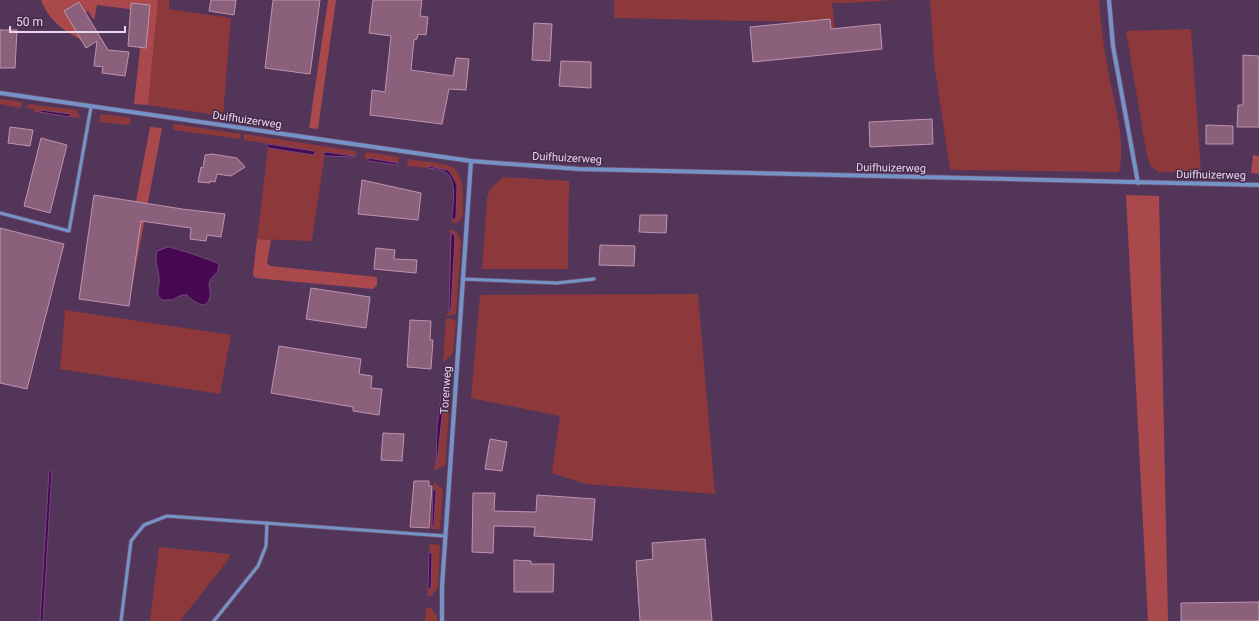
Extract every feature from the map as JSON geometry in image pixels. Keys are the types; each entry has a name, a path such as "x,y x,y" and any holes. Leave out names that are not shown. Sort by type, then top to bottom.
{"street":[{"path":"1109,0 1113,46 1138,183"},
{"name":"Duifhuizerweg","path":"0,93 471,161 579,168 1259,185"},
{"name":"Torenweg","path":"442,621 445,536 471,161"}],"lane":[{"path":"0,213 69,231 91,106"},
{"path":"463,278 557,283 594,279"},
{"path":"121,621 131,541 144,525 167,516 445,536"},
{"path":"214,621 258,566 266,546 267,523"}],"shaded area":[{"path":"41,0 158,0 148,105 134,104 144,11 97,5 94,20 88,11 71,22 83,41 58,25 53,20"},
{"path":"158,0 169,0 169,9 231,18 223,116 148,105"},
{"path":"328,0 336,0 318,129 309,128"},
{"path":"614,0 893,0 832,3 836,41 805,22 614,18"},
{"path":"930,0 1099,0 1109,76 1119,124 1121,160 1119,172 950,170 934,62"},
{"path":"1191,29 1201,172 1158,172 1150,165 1146,150 1126,31"},
{"path":"0,99 22,102 21,108 0,104"},
{"path":"28,104 77,110 80,118 34,112 34,109 27,108"},
{"path":"41,110 70,114 70,117 40,112"},
{"path":"101,114 131,118 129,125 99,122"},
{"path":"174,124 241,134 240,139 173,130"},
{"path":"150,127 162,128 129,302 117,301"},
{"path":"244,134 355,151 357,156 325,152 312,241 257,239 268,148 314,155 315,151 244,140"},
{"path":"268,144 314,151 315,153 314,155 269,148 267,147"},
{"path":"325,152 354,157 326,156 323,155"},
{"path":"366,152 399,157 398,163 364,158"},
{"path":"1253,155 1259,156 1259,174 1251,173"},
{"path":"368,158 398,163 398,165 368,161"},
{"path":"408,159 439,163 449,166 460,176 463,198 463,216 458,222 452,223 452,219 453,220 456,217 457,185 448,170 407,166"},
{"path":"428,166 448,170 457,185 456,217 454,220 452,219 454,193 452,180 444,171 428,168"},
{"path":"503,177 569,181 568,269 482,269 487,198 490,189"},
{"path":"1126,195 1159,196 1168,621 1148,621"},
{"path":"450,230 456,231 461,241 456,314 446,316 449,312"},
{"path":"451,233 454,234 455,238 451,309 449,312"},
{"path":"257,239 271,240 267,263 270,266 377,277 377,285 373,289 255,278 253,274"},
{"path":"168,247 211,260 219,264 218,271 211,278 209,284 210,294 206,304 200,304 187,295 182,295 172,300 162,300 158,296 159,276 156,260 157,251"},
{"path":"698,294 715,494 586,484 552,473 560,416 471,398 480,295"},
{"path":"65,310 231,335 220,394 60,369"},
{"path":"446,318 456,320 453,354 443,362"},
{"path":"442,389 450,399 445,465 434,470 444,399 443,396 441,396"},
{"path":"441,396 444,398 436,464 437,427"},
{"path":"52,470 43,621 40,621 49,471"},
{"path":"434,481 443,490 440,529 430,529 435,489 433,490"},
{"path":"435,489 434,526 432,527 433,490"},
{"path":"430,544 440,545 438,588 432,595 427,596 431,552 429,552"},
{"path":"159,547 230,554 228,560 180,621 150,621"},
{"path":"429,552 432,554 431,588 428,590"},
{"path":"426,607 431,608 437,616 437,621 425,621"}],"building":[{"path":"211,0 236,0 234,15 209,11"},
{"path":"273,0 320,0 310,74 265,68"},
{"path":"373,0 422,0 420,16 428,17 426,35 418,34 417,39 414,40 411,70 453,76 456,58 469,59 466,90 449,89 442,124 370,115 372,90 385,92 391,36 369,33"},
{"path":"79,2 108,50 129,52 125,76 102,73 103,67 94,66 97,41 86,48 64,11"},
{"path":"131,3 150,5 146,48 128,46"},
{"path":"830,19 831,29 880,24 882,49 753,62 750,27"},
{"path":"534,23 552,24 550,61 532,60"},
{"path":"0,30 17,30 15,68 0,68"},
{"path":"1243,55 1259,56 1259,127 1237,127 1238,105 1243,105"},
{"path":"561,61 591,62 591,88 559,86"},
{"path":"932,119 933,144 870,147 869,122"},
{"path":"1206,125 1233,126 1233,144 1206,144"},
{"path":"10,127 33,130 30,146 8,143"},
{"path":"41,138 67,145 50,213 24,206"},
{"path":"212,154 237,158 245,167 231,176 217,174 215,182 198,182 201,167 203,168 205,155"},
{"path":"362,180 421,193 418,220 358,214"},
{"path":"94,195 182,209 225,214 221,237 207,235 206,241 190,239 191,228 141,221 129,306 79,299"},
{"path":"640,215 667,215 666,233 639,232"},
{"path":"0,228 64,244 27,389 0,383"},
{"path":"600,245 635,246 634,266 599,265"},
{"path":"376,248 395,250 394,259 417,260 416,273 374,269"},
{"path":"311,288 370,297 366,328 306,319"},
{"path":"410,320 431,321 430,340 433,340 431,369 407,367"},
{"path":"279,346 361,359 359,374 372,376 371,388 382,389 379,415 353,411 353,407 271,393"},
{"path":"383,433 404,434 402,461 381,460"},
{"path":"490,439 507,442 502,471 485,469"},
{"path":"414,481 429,481 429,486 432,486 429,528 410,527"},
{"path":"473,493 495,493 494,511 536,512 537,495 595,499 592,540 534,536 535,527 494,526 493,553 472,552"},
{"path":"705,539 712,621 640,621 636,561 653,559 652,543"},
{"path":"514,560 531,561 531,564 554,564 553,592 514,592"},
{"path":"1259,602 1259,621 1181,621 1181,603"}]}
